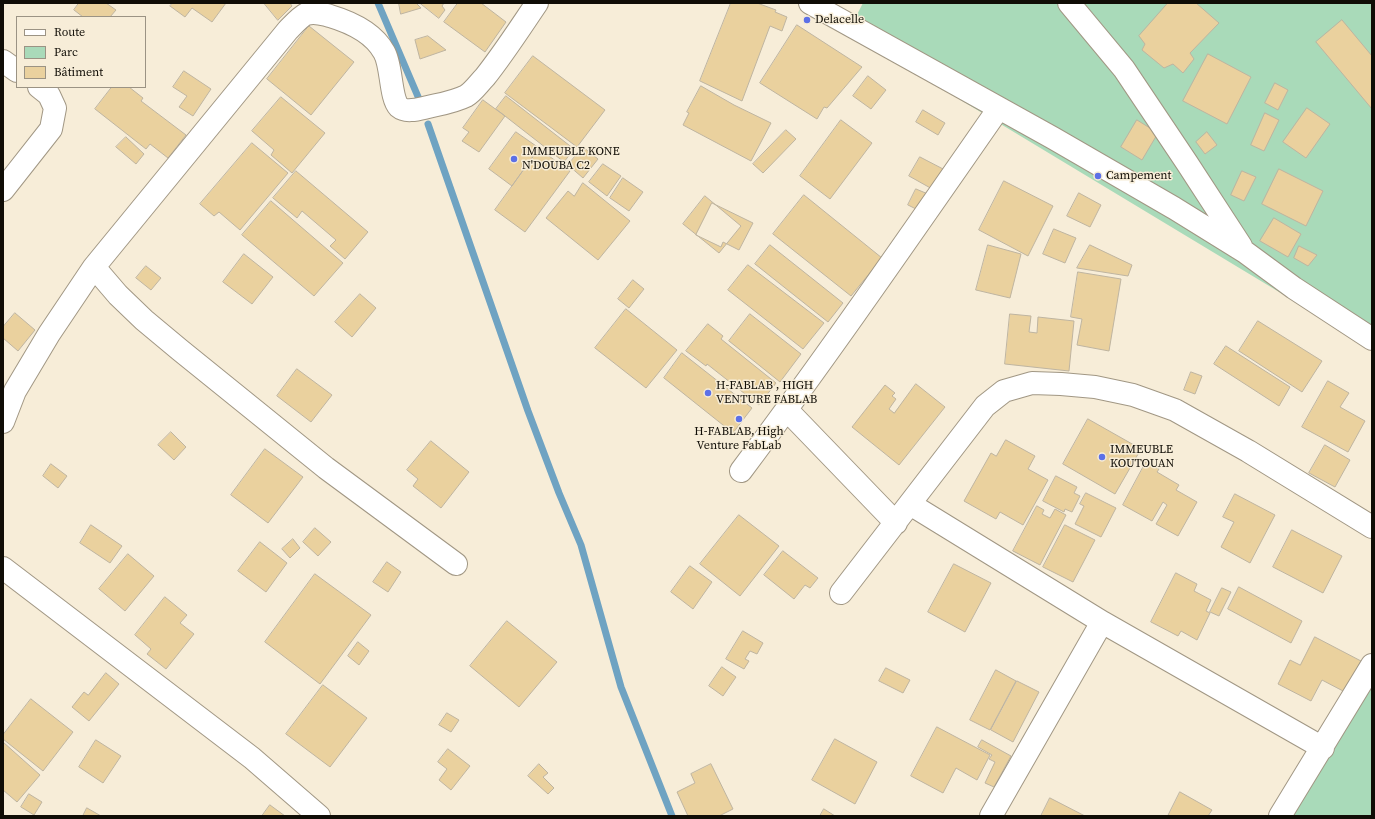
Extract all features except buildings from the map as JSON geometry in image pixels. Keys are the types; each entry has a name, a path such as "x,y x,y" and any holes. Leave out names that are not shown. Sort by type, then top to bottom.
{"street":[{"path":"3,422 15,391 49,334 94,267 288,30 305,14 316,12 350,22 364,31 378,43 385,52 389,64 395,101 404,110 418,110 447,103 467,96 498,60 538,3"},
{"path":"810,3 999,108 1174,208 1245,252 1294,288 1372,339"},
{"path":"1069,3 1124,69 1245,252"},
{"path":"3,61 16,70"},
{"path":"3,190 51,129 55,108 49,95 39,88"},
{"path":"741,471 787,410 999,108"},
{"path":"94,267 118,295 138,315 180,350 326,468 456,564"},
{"path":"841,593 985,406 1004,391 1032,383 1095,387 1134,395 1175,410 1248,451 1372,527"},
{"path":"787,410 896,523"},
{"path":"910,504 1102,622 1323,748"},
{"path":"3,568 252,758 319,816"},
{"path":"991,816 1102,622"},
{"path":"1280,816 1323,748 1372,665"}],"green space":[{"path":"863,3 1372,3 1372,348 848,32"},
{"path":"1372,687 1372,816 1291,816"}],"waterway":[{"path":"378,3 419,99"},
{"path":"428,124 528,411 559,493 581,545 621,687 672,816"}],"place":[{"name":"Delacelle","path":"807,20"},
{"name":"IMMEUBLE KONE N'DOUBA C2","path":"514,159"},
{"name":"Campement","path":"1098,176"},
{"name":"H-FABLAB , HIGH VENTURE FABLAB","path":"708,393"},
{"name":"H-FABLAB, High Venture FabLab","path":"739,419"},
{"name":"IMMEUBLE KOUTOUAN","path":"1102,457"}]}
